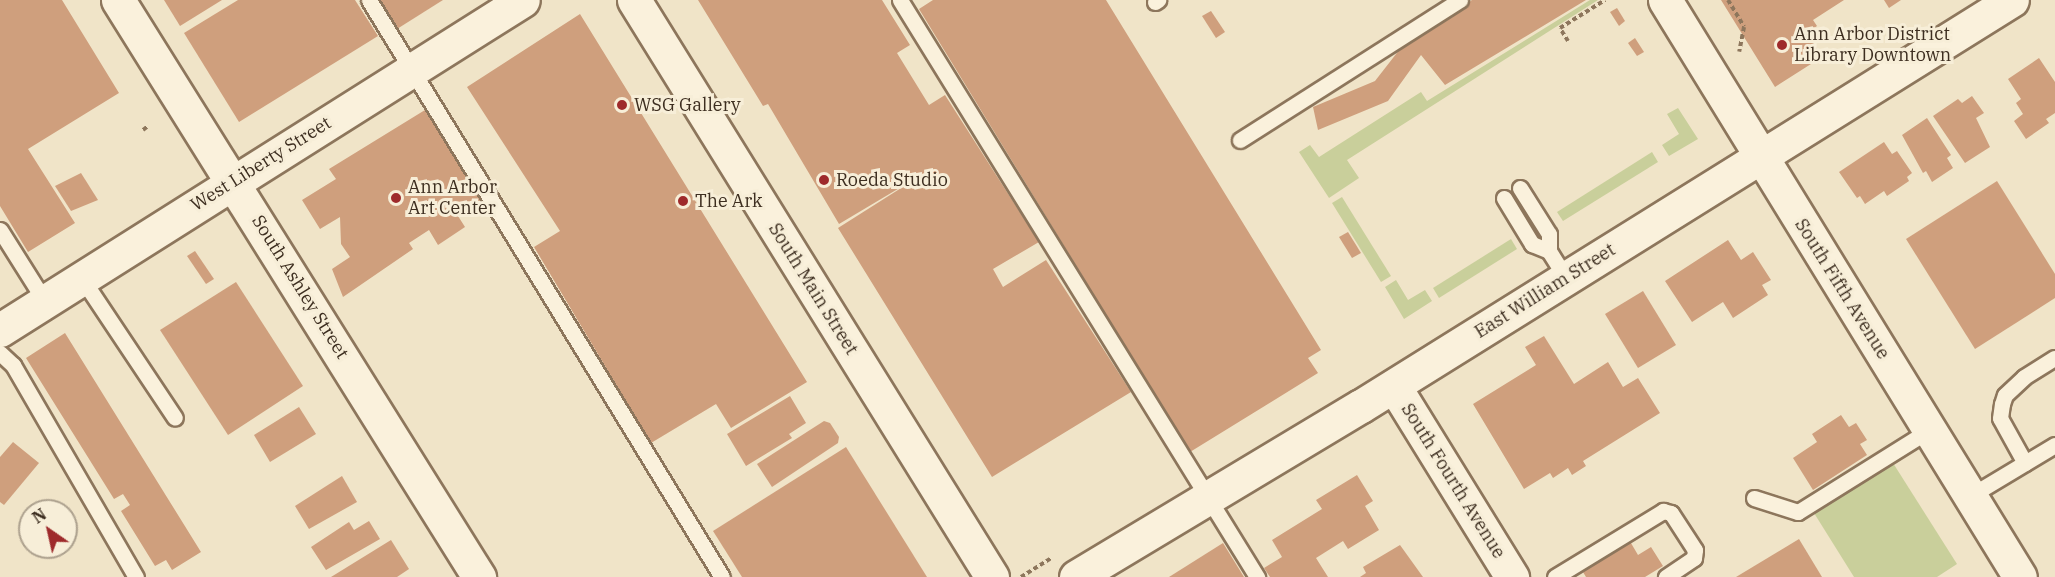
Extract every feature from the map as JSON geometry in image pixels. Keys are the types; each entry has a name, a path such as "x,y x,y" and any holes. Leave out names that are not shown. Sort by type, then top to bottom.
{"street":[{"name":"South Ashley Street","path":"118,0 234,180 479,577"},
{"name":"West Liberty Street","path":"0,330 234,180 523,0"},
{"name":"South Main Street","path":"634,0 992,577"},
{"name":"South Fifth Avenue","path":"1665,0 2020,577"},
{"name":"East William Street","path":"1076,577 1394,386 1558,265 1761,156 2012,0"},
{"name":"South Fourth Avenue","path":"1394,386 1512,577"}],"lane":[{"path":"369,0 722,577"},
{"path":"900,0 1257,577"},
{"path":"1240,140 1460,0"},
{"path":"1520,188 1548,234 1558,265"},
{"path":"1504,198 1532,244 1558,265"},
{"path":"0,230 44,300"},
{"path":"81,277 175,418"},
{"path":"0,352 13,365 136,577"},
{"path":"2025,463 2000,418 2002,404 2005,395 2024,377 2055,358"},
{"path":"1754,498 1798,512 1929,430"},
{"path":"1970,496 2055,445"},
{"path":"1555,577 1663,511 1671,513 1695,550 1694,558 1666,577"}],"path":[{"path":"1568,41 1560,28 1605,0"},
{"path":"1728,0 1744,27 1739,52"},
{"path":"143,130 148,126"}],"green space":[{"path":"1590,0 1598,0 1347,160 1359,178 1329,198 1299,152 1310,145 1319,157 1421,92 1427,101"},
{"path":"1678,108 1698,139 1669,156 1662,145 1679,134 1667,114"},
{"path":"1652,152 1658,162 1563,221 1557,212"},
{"path":"1342,197 1391,276 1381,282 1332,203"},
{"path":"1511,239 1517,249 1439,298 1433,288"},
{"path":"1396,280 1408,300 1425,290 1432,301 1404,319 1385,287"},
{"path":"1893,463 1957,564 1937,577 1854,577 1814,513"}],"building":[{"path":"0,0 62,0 119,93 28,149 75,223 28,252 0,206"},
{"path":"164,0 222,0 180,26"},
{"path":"238,0 355,0 378,36 239,122 184,33"},
{"path":"379,0 443,0 397,29"},
{"path":"698,0 882,0 910,45 897,53 929,105 945,95 1039,242 993,269 1003,287 1046,260 1131,392 992,477 838,228 928,171 839,224 768,104 763,106"},
{"path":"933,0 1106,0 1321,350 1308,358 1318,373 1190,452 919,9"},
{"path":"1472,0 1586,0 1445,85 1421,55 1388,101 1318,130 1313,107 1375,81 1407,40"},
{"name":"Ann Arbor District Library Downtown","path":"1721,0 1844,0 1813,20 1817,26 1807,33 1822,57 1775,87"},
{"name":"Ann Arbor District Library Downtown","path":"1884,0 1901,0 1889,8"},
{"path":"1617,8 1625,21 1619,26 1610,12"},
{"path":"1211,11 1225,32 1216,38 1202,16"},
{"path":"580,14 807,382 731,428 716,404 651,443 534,247 560,231 467,87"},
{"path":"1635,38 1644,52 1637,56 1628,43"},
{"path":"2039,58 2055,82 2055,113 2046,119 2049,123 2026,139 2014,121 2023,114 2016,103 2021,99 2008,79"},
{"path":"1972,96 1984,113 1976,118 1990,147 1965,163 1933,116 1958,99 1962,103"},
{"name":"Ann Arbor Art Center","path":"425,110 482,201 458,216 465,227 438,245 429,230 409,243 413,249 343,297 332,269 350,257 341,244 340,217 320,229 302,200 336,179 329,169"},
{"path":"1927,118 1951,155 1947,158 1953,168 1932,182 1926,171 1923,173 1902,135"},
{"path":"1884,142 1892,154 1897,151 1912,173 1907,177 1909,181 1887,196 1884,191 1865,204 1860,196 1857,198 1839,172"},
{"path":"81,173 98,200 71,211 55,186"},
{"path":"1997,181 2055,274 2055,298 1975,349 1906,239"},
{"path":"1348,232 1361,253 1352,258 1339,237"},
{"path":"1728,240 1741,260 1753,252 1771,280 1762,285 1768,295 1733,318 1723,302 1692,322 1665,281"},
{"path":"195,251 214,279 206,284 187,256"},
{"path":"236,282 303,386 228,435 160,330"},
{"path":"1643,291 1676,345 1638,368 1605,314"},
{"path":"65,333 201,552 172,570 166,560 155,566 121,511 130,505 123,494 114,499 26,358"},
{"path":"1544,336 1574,384 1608,362 1623,387 1638,378 1660,413 1583,461 1586,466 1572,475 1568,468 1553,478 1550,473 1524,489 1473,404 1536,365 1525,347"},
{"path":"790,396 806,423 789,434 792,438 746,466 727,434"},
{"path":"299,407 316,434 270,462 254,435"},
{"path":"1841,415 1849,427 1856,423 1867,440 1860,444 1867,455 1813,490 1793,458 1817,442 1812,434"},
{"path":"824,421 830,423 839,437 838,443 772,487 757,464"},
{"path":"13,442 39,463 4,505 0,502 0,457"},
{"path":"846,447 927,577 742,577 713,531"},
{"path":"1357,475 1373,501 1365,506 1379,530 1348,549 1343,541 1316,558 1328,577 1270,577 1264,568 1282,557 1272,540 1322,509 1316,500"},
{"path":"342,476 357,502 309,529 295,506"},
{"path":"369,521 380,539 326,570 311,547 349,522 354,530"},
{"path":"1628,538 1638,555 1651,547 1663,566 1645,577 1586,577 1580,567"},
{"path":"1799,539 1822,577 1736,577"},
{"path":"391,540 409,569 397,577 331,577"},
{"path":"1223,543 1244,577 1169,577"},
{"path":"1400,545 1423,577 1360,577 1366,573 1363,567"}],"place":[{"name":"Ann Arbor District Library Downtown","path":"1782,45"},
{"name":"WSG Gallery","path":"622,105"},
{"name":"Roeda Studio","path":"824,180"},
{"name":"Ann Arbor Art Center","path":"396,198"},
{"name":"The Ark","path":"683,201"}]}
